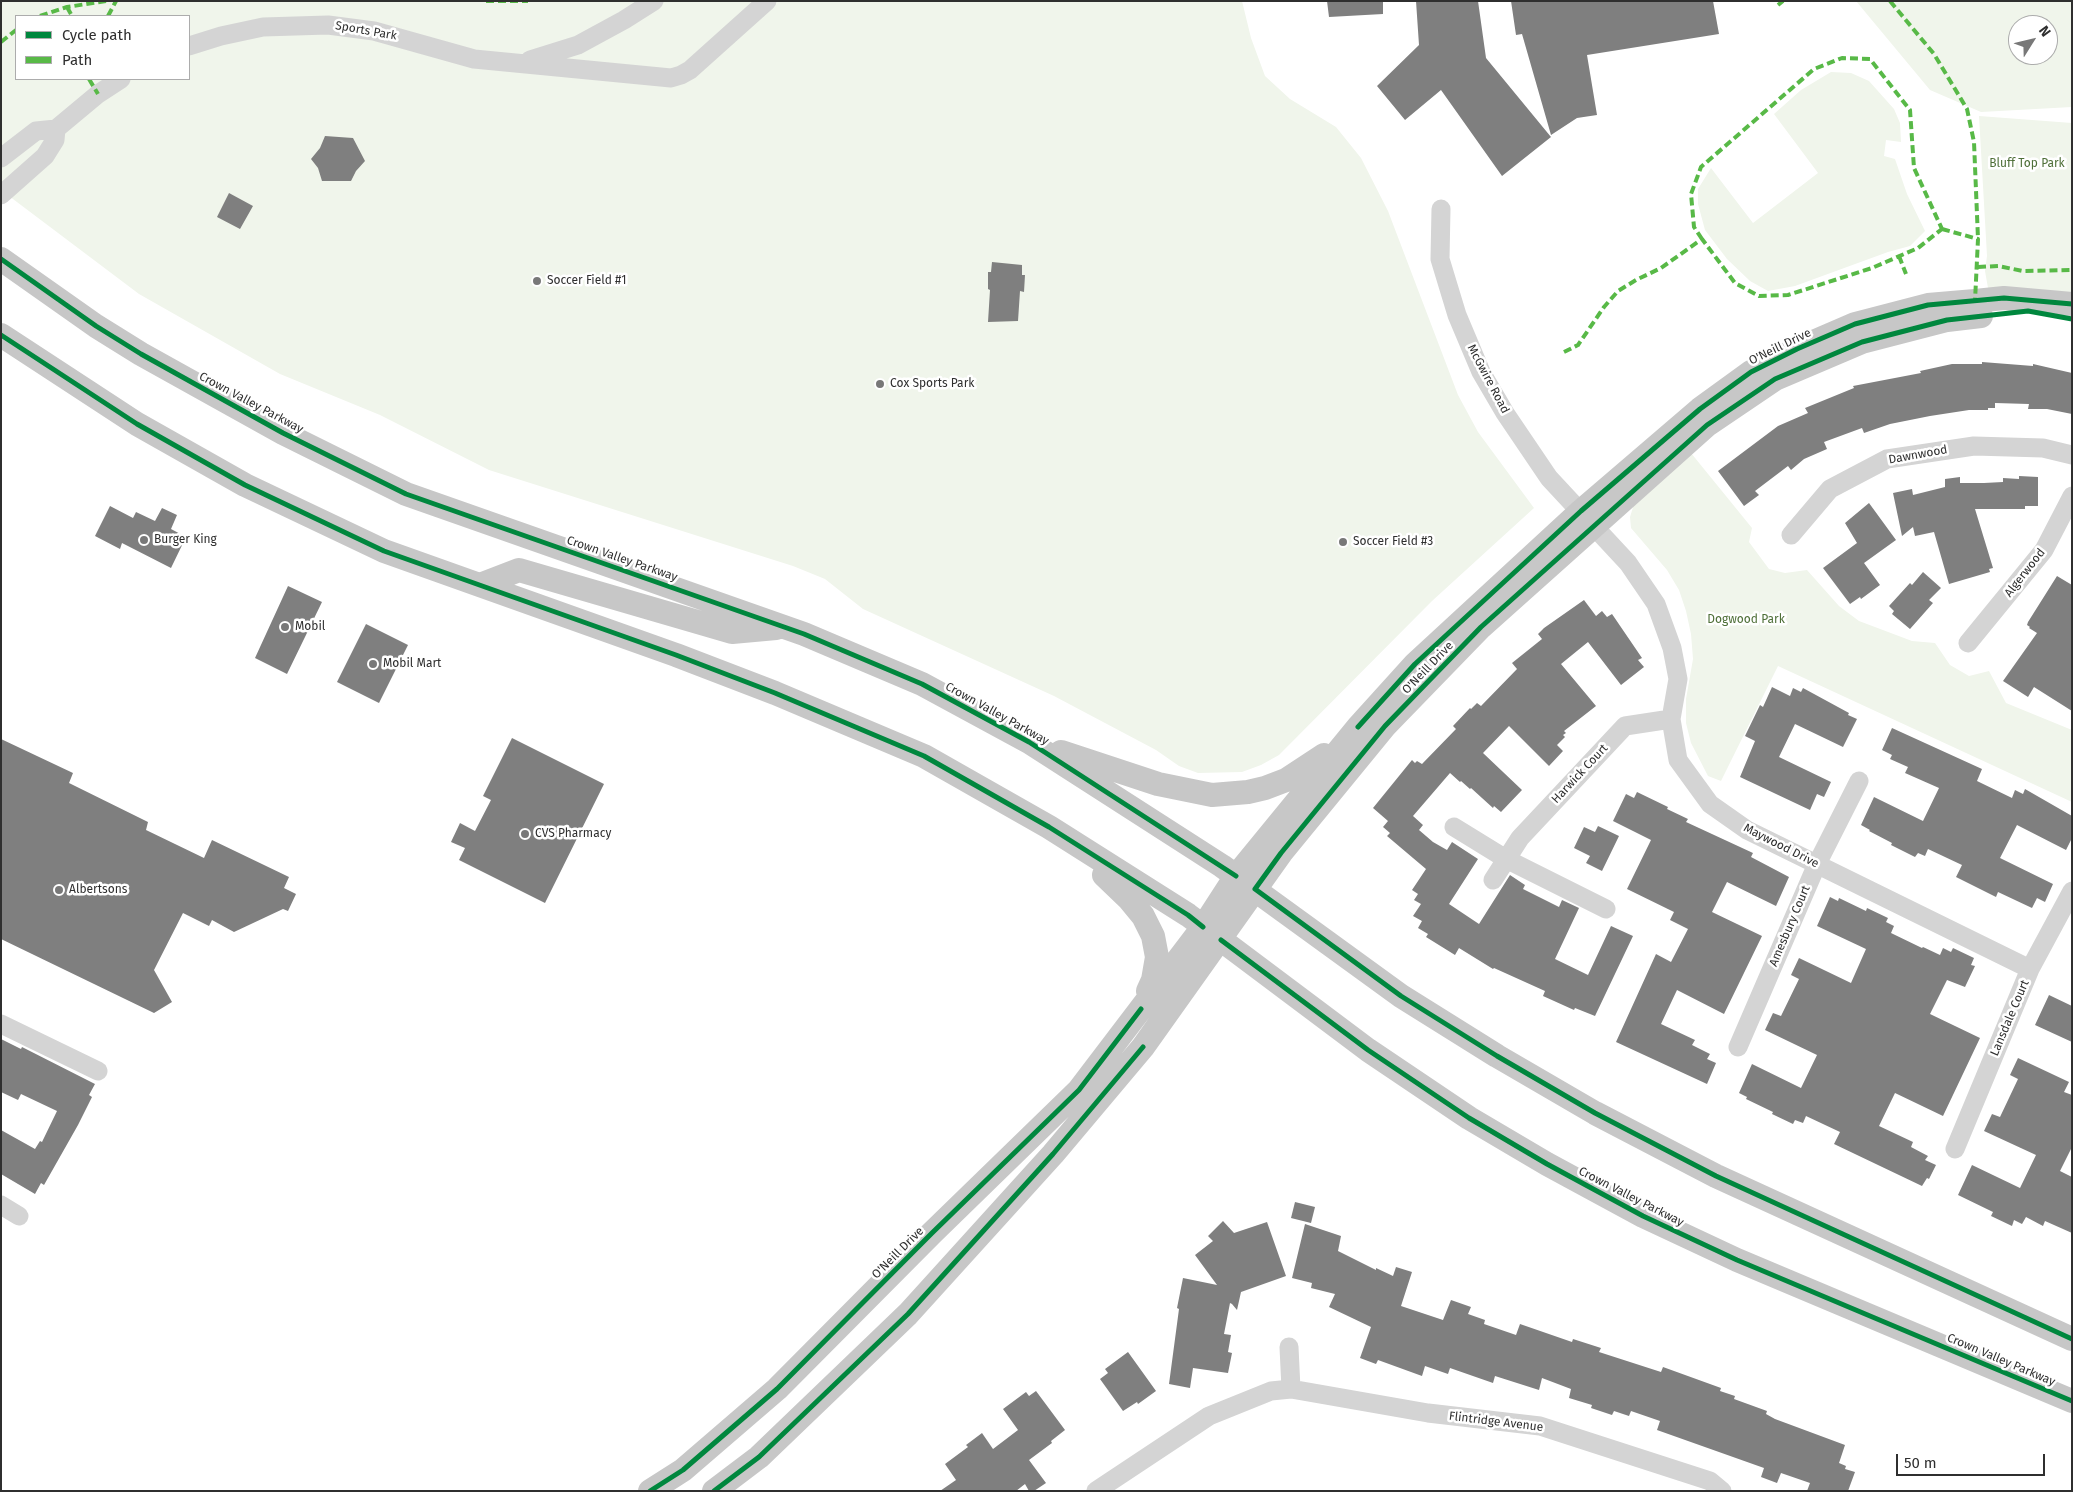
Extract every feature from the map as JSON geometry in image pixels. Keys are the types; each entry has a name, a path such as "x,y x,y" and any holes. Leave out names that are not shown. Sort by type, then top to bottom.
{"main road":[{"name":"Crown Valley Parkway","path":"1,260 96,326 141,354 283,433 406,494 783,626 922,684 1029,742 1246,882 1401,996 1497,1056 1596,1113 1716,1176 2072,1339"},
{"name":"O'Neill Drive","path":"1246,882 1281,853 1385,726 1587,518 1708,404 1751,372 1797,349 1855,324 1928,305 2004,298 2072,304"},
{"name":"O'Neill Drive","path":"714,1491 759,1458 908,1314 1053,1154 1143,1047 1212,933 1246,882 1358,727 1415,664 1587,518 1707,425 1775,379 1862,342 1948,320 2028,311 2072,319"},
{"name":"Crown Valley Parkway","path":"1,335 137,424 245,485 384,551 676,654 775,693 924,756 1049,827 1180,910 1376,1056 1469,1118 1556,1169 1643,1216 1737,1260 2072,1401"},
{"path":"480,585 519,570 732,632 783,626"},
{"path":"1029,742 1158,784 1212,795 1248,792 1286,780 1323,756 1358,727"},
{"path":"1049,827 1129,899 1143,916 1154,936 1157,957 1153,980 1141,1009"},
{"name":"O'Neill Drive","path":"650,1491 683,1470 777,1389 932,1232 1079,1090 1141,1009 1212,933"}],"street":[{"name":"Sports Park","path":"513,64 541,58 578,45 654,1"},
{"name":"Sports Park","path":"190,46 221,36 263,27 328,24 374,31 456,55 513,64 661,78 681,76 767,1"},
{"path":"1,158 36,131 56,129 98,94 119,80"},
{"path":"1,195 45,156 54,140 56,129"},
{"name":"McGwire Road","path":"1441,209 1440,259 1457,316 1482,372 1505,412 1549,478 1587,518"},
{"name":"Dawnwood","path":"1791,535 1830,489 1887,459 1974,446 2043,448 2072,455"},
{"name":"Algerwood","path":"1968,643 2044,550 2072,496"},
{"name":"Maywood Drive","path":"1587,518 1628,563 1656,604 1672,648 1678,679 1671,718 1678,760 1710,804 1747,830 2030,969"},
{"name":"Harwick Court","path":"1493,880 1520,838 1625,726 1671,718"},
{"name":"Amesbury Court","path":"1738,1047 1817,864 1859,781"},
{"path":"1454,827 1506,859 1606,909"},
{"name":"Lansdale Court","path":"1955,1149 2030,969 2072,891"},
{"path":"1,1024 98,1071"},
{"path":"1,1205 19,1216"},
{"path":"1288,1346 1291,1389"},
{"name":"Flintridge Avenue","path":"1096,1491 1209,1416 1271,1391 1291,1389 1428,1414 1540,1426 1710,1481 1722,1491"}],"green space":[{"name":"Cox Sports Park","path":"1,1 1242,1 1251,38 1265,76 1290,99 1336,127 1361,158 1388,211 1458,395 1478,432 1534,508 1432,601 1279,755 1261,765 1242,772 1198,773 1179,766 1156,750 1054,696 863,609 825,579 793,566 489,470 380,415 280,374 139,294 1,190"},
{"path":"1856,1 2072,1 2072,107 1981,112 1930,90"},
{"path":"1831,72 1851,73 1869,81 1894,109 1900,123 1901,142 1886,140 1884,156 1895,159 1907,194 1925,231 1910,246 1888,252 1795,286 1768,291 1750,281 1727,259 1705,230 1698,204 1698,189 1711,168 1753,223 1818,173 1774,114 1801,90"},
{"name":"Bluff Top Park","path":"1979,116 2072,123 2072,293 1988,288 1985,271 1987,256"},
{"name":"Dogwood Park","path":"1691,453 1752,528 1749,542 1769,569 1785,573 1807,570 1839,606 1859,621 1912,641 1935,643 1950,665 1969,676 1989,671 2006,703 2072,730 2072,802 1778,666 1721,781 1708,776 1691,743 1686,723 1686,699 1693,659 1691,634 1686,611 1679,590 1667,570 1631,528 1630,517 1634,504"}],"building":[{"path":"1327,1 1383,1 1383,14 1329,17"},
{"path":"1416,1 1478,1 1486,58 1551,137 1502,176 1441,90 1405,120 1377,86 1419,45"},
{"path":"1511,1 1713,1 1719,34 1587,55 1597,115 1577,118 1551,135 1522,34 1516,35"},
{"path":"325,136 353,138 365,161 356,171 351,181 322,181 318,168 311,159 320,148"},
{"path":"229,193 253,206 240,229 217,217"},
{"path":"992,262 1022,265 1022,275 1025,275 1024,292 1020,291 1018,321 988,322 990,290 988,289 988,272 991,272"},
{"path":"1982,362 2033,366 2033,364 2072,373 2072,414 2047,409 2028,409 2029,404 1995,403 1995,408 1988,408 1988,410 1969,410 1930,416 1890,424 1864,433 1862,428 1824,442 1827,449 1804,459 1791,470 1788,466 1755,491 1759,495 1744,506 1718,471 1778,426 1808,413 1805,408 1854,388 1853,386 1921,373 1920,371 1952,364 1982,364"},
{"path":"2019,476 2038,477 2038,506 2025,506 2025,509 1975,509 1993,568 1989,569 1990,572 1949,584 1934,532 1915,536 1913,527 1902,536 1893,493 1912,489 1913,495 1945,487 1945,479 1960,477 1960,483 1984,483 2003,482 2003,478 2019,479"},
{"path":"1869,503 1896,540 1864,563 1880,585 1861,599 1860,597 1850,604 1823,568 1857,543 1845,523"},
{"name":"Burger King","path":"110,506 133,518 136,512 155,521 162,508 177,515 171,529 186,537 171,568 122,543 120,549 95,536"},
{"path":"1923,572 1941,588 1929,600 1933,603 1910,629 1892,614 1894,611 1889,606"},
{"path":"2057,576 2072,585 2072,711 2034,687 2028,697 2003,681 2037,633 2029,628 2028,622"},
{"path":"288,586 322,602 287,674 255,658"},
{"path":"1584,600 1596,616 1602,611 1607,617 1612,614 1642,658 1638,660 1644,667 1621,685 1588,642 1561,664 1596,706 1564,731 1566,733 1563,735 1565,737 1557,745 1563,751 1549,766 1509,726 1483,753 1522,790 1501,812 1494,806 1493,808 1471,788 1460,782 1450,773 1413,816 1423,825 1419,830 1433,842 1447,850 1452,842 1478,859 1449,904 1479,924 1510,875 1525,885 1523,889 1559,907 1562,900 1579,908 1555,959 1588,975 1611,926 1633,936 1595,1016 1575,1008 1574,1010 1543,996 1545,991 1493,969 1459,948 1455,955 1426,937 1428,934 1418,928 1422,921 1413,916 1421,904 1414,900 1418,894 1412,890 1426,869 1387,836 1390,833 1383,827 1388,821 1373,808 1412,760 1415,763 1417,761 1422,764 1456,729 1453,726 1470,708 1477,703 1481,706 1517,669 1512,663 1542,639 1538,634 1544,628"},
{"name":"Mobil Mart","path":"366,624 408,645 379,703 337,682"},
{"path":"1772,687 1790,696 1793,688 1801,692 1803,688 1857,719 1843,747 1795,724 1779,757 1831,782 1824,797 1817,794 1810,810 1740,777 1755,741 1745,736 1760,705 1763,707"},
{"path":"1892,728 1982,769 1977,781 2012,798 2015,790 2023,794 2025,789 2072,816 2072,838 2066,850 2017,825 2000,858 2053,884 2045,902 2037,898 2032,908 1998,892 1996,897 1956,877 1962,865 1928,849 1925,856 1918,853 1915,857 1891,845 1892,843 1861,825 1874,797 1923,821 1939,788 1905,773 1908,767 1890,759 1892,755 1882,750"},
{"name":"CVS Pharmacy","path":"512,738 604,784 545,903 459,860 465,848 451,842 460,823 475,831 491,800 483,796"},
{"path":"1,739 73,773 69,783 148,822 146,830 204,858 212,840 289,877 284,888 296,894 288,911 283,909 234,932 212,920 209,926 183,913 154,970 172,1002 154,1013 1,939"},
{"path":"1637,792 1688,819 1686,822 1753,853 1751,857 1789,877 1776,906 1727,882 1712,912 1762,936 1724,1014 1677,990 1661,1024 1695,1040 1692,1045 1710,1054 1707,1059 1716,1063 1707,1084 1616,1042 1656,954 1671,962 1688,929 1670,920 1674,912 1627,889 1651,840 1613,821 1626,794 1634,798"},
{"path":"1598,826 1619,836 1602,871 1586,863 1590,856 1574,848 1584,827 1595,832"},
{"path":"1830,897 1838,901 1839,898 1866,911 1867,908 1888,918 1886,922 1894,926 1891,933 1922,948 1940,955 1943,948 1951,952 1953,948 1974,958 1971,965 1975,966 1965,987 1947,980 1930,1014 1980,1038 1943,1116 1895,1093 1879,1126 1913,1142 1911,1147 1928,1156 1925,1160 1936,1165 1929,1179 1927,1178 1922,1186 1834,1144 1840,1132 1806,1116 1803,1123 1795,1120 1793,1124 1772,1114 1773,1112 1746,1099 1747,1097 1739,1093 1752,1064 1801,1088 1817,1055 1765,1030 1773,1013 1781,1016 1799,979 1791,975 1799,958 1851,983 1866,949 1817,926"},
{"path":"2049,995 2072,1006 2072,1042 2035,1025"},
{"path":"1,1039 21,1049 22,1047 95,1084 89,1095 92,1097 78,1125 44,1185 41,1183 35,1194 1,1174 1,1130 35,1149 40,1141 42,1142 57,1111 21,1094 18,1100 1,1092"},
{"path":"2018,1058 2069,1082 2064,1092 2072,1095 2072,1147 2060,1171 2072,1177 2072,1233 2045,1221 2043,1226 2026,1217 2022,1224 2014,1220 2012,1226 1991,1216 1993,1212 1958,1195 1972,1165 2020,1188 2036,1155 1984,1131 1992,1114 2000,1117 2018,1079 2010,1075"},
{"path":"1295,1202 1315,1207 1311,1223 1291,1218"},
{"path":"1223,1221 1234,1233 1267,1222 1286,1276 1241,1292 1237,1310 1230,1303 1224,1334 1231,1335 1228,1352 1232,1353 1228,1373 1193,1368 1190,1388 1169,1384 1179,1309 1177,1308 1183,1278 1217,1285 1195,1255 1213,1241 1208,1236"},
{"path":"1305,1224 1341,1236 1338,1251 1376,1270 1376,1268 1393,1276 1396,1267 1412,1272 1401,1306 1443,1320 1451,1300 1471,1307 1468,1314 1485,1320 1484,1324 1516,1335 1520,1324 1572,1342 1573,1339 1601,1348 1599,1352 1661,1372 1663,1367 1721,1388 1720,1391 1735,1396 1734,1399 1767,1411 1766,1414 1775,1419 1845,1445 1839,1463 1846,1466 1845,1469 1855,1472 1848,1491 1807,1491 1810,1483 1781,1473 1777,1483 1761,1477 1764,1468 1657,1430 1660,1421 1631,1411 1629,1416 1614,1411 1612,1415 1591,1408 1592,1405 1569,1398 1571,1389 1542,1378 1539,1390 1495,1376 1493,1383 1450,1368 1448,1374 1425,1366 1422,1376 1378,1360 1376,1364 1360,1358 1371,1327 1329,1307 1335,1294 1311,1288 1312,1283 1292,1278"},
{"path":"1128,1352 1156,1391 1138,1404 1137,1402 1123,1411 1100,1379 1108,1373 1105,1369"},
{"path":"1036,1391 1065,1430 1051,1441 1052,1443 1029,1460 1046,1483 1034,1491 1029,1491 1025,1484 1016,1491 940,1491 956,1480 945,1464 968,1447 966,1445 982,1433 993,1449 1018,1430 1003,1409 1026,1392 1029,1396"}],"marked path":[{"path":"43,15 67,7 106,1"},
{"path":"109,15 116,1"},
{"path":"486,1 528,1"},
{"path":"1778,5 1783,1"},
{"path":"1890,1 1934,54 1967,109 1974,142 1978,239"},
{"path":"67,7 71,15"},
{"path":"1,42 15,31"},
{"path":"1702,239 1694,227 1691,194 1701,167 1814,69 1842,58 1870,59 1910,110 1914,168 1942,229"},
{"path":"90,80 98,94"},
{"path":"1942,229 1978,239 1975,301"},
{"path":"1564,352 1578,345 1604,307 1618,291 1661,268 1702,239 1735,283 1759,296 1788,295 1872,268 1918,248 1942,229"},
{"path":"1899,256 1906,274"},
{"path":"1978,267 1998,266 2023,271 2072,270"}],"cycle path":[{"path":"1,259 96,326 141,354 283,433 406,494 804,634 922,684 1029,742 1236,876"},
{"path":"1358,727 1415,664 1581,511 1700,409 1751,372 1797,349 1855,324 1928,305 2004,298 2072,304"},
{"path":"2072,319 2028,311 1947,320 1862,342 1775,379 1707,425 1481,627 1385,726 1281,853 1255,889 1401,996 1497,1056 1595,1113 1716,1176 2072,1339"},
{"path":"1,335 137,424 245,485 384,551 676,655 775,693 924,756 1049,827 1188,915 1203,927"},
{"path":"1221,940 1368,1050 1469,1118 1547,1164 1643,1216 1737,1260 2072,1401"},
{"path":"650,1491 683,1470 777,1389 932,1233 1079,1090 1141,1009"},
{"path":"714,1491 759,1457 908,1314 1053,1154 1143,1047"}],"place":[{"name":"Soccer Field #1","path":"537,281"},
{"name":"Cox Sports Park","path":"880,384"},
{"name":"Burger King","path":"144,540"},
{"name":"Soccer Field #3","path":"1343,542"},
{"name":"Mobil","path":"285,627"},
{"name":"Mobil Mart","path":"373,664"},
{"name":"CVS Pharmacy","path":"525,834"},
{"name":"Albertsons","path":"59,890"}]}
